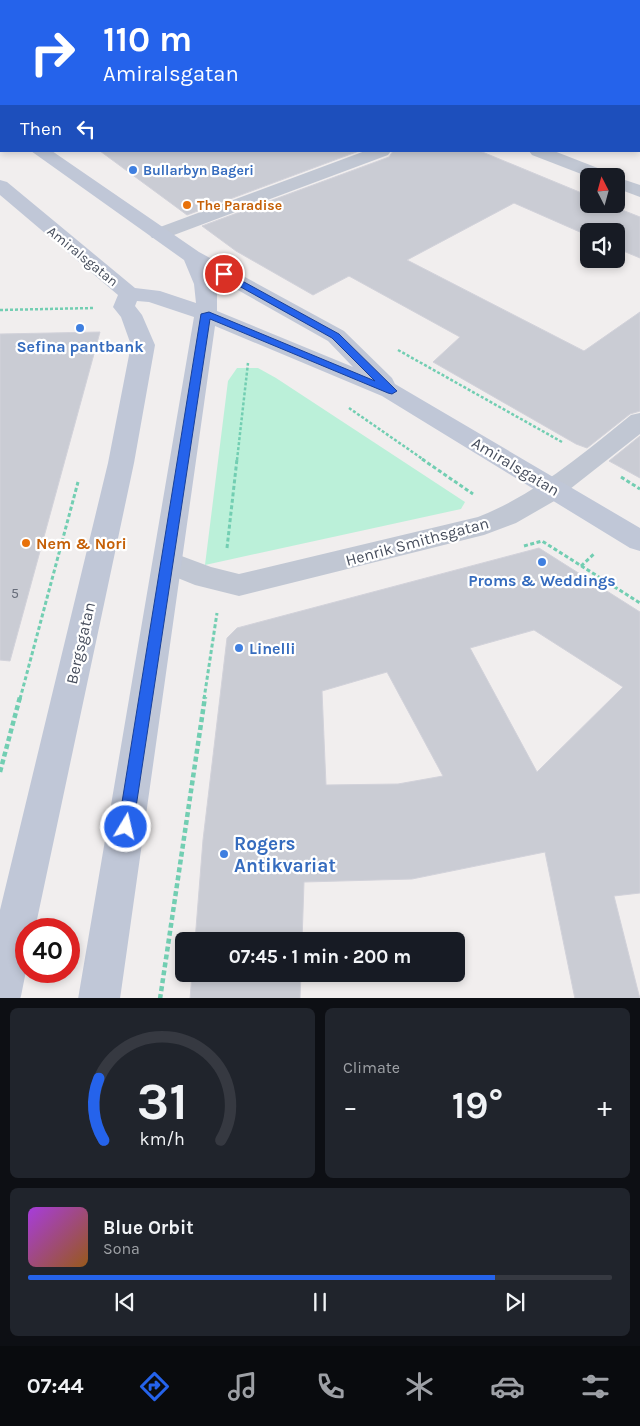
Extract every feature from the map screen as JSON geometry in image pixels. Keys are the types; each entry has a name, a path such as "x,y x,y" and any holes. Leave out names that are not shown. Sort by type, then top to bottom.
{"main road":[{"name":"Amiralsgatan","path":"41,152 192,256 336,336 392,391"},
{"name":"Amiralsgatan","path":"0,186 129,294 152,296 206,314 392,391 640,541"},
{"name":"Amiralsgatan","path":"192,256 203,274 207,298 206,314"},
{"name":"Bergsgatan","path":"0,996 121,463 142,354 143,345 131,315 124,307 129,294"},
{"path":"99,998 206,314"}],"street":[{"path":"159,234 379,152"},
{"path":"541,152 582,168"},
{"path":"625,185 640,191"},
{"name":"Henrik Smithsgatan","path":"168,562 223,582 239,585 278,577 507,517 555,489 640,421"}],"path":[{"path":"0,310 102,307 129,294"},
{"path":"396,349 592,459 640,489"},
{"path":"160,998 216,617 223,582 246,366 250,359"},
{"path":"348,408 542,542 640,603"},
{"path":"0,772 80,476"},
{"path":"522,546 542,542"},
{"path":"216,617 226,615"}],"green space":[{"path":"237,368 258,368 276,378 465,502 461,509 205,565 228,381"}],"building":[{"path":"101,152 356,152 187,215"},
{"path":"392,152 482,152 580,192 580,213 625,213 625,211 640,217 640,258 625,252 625,223 580,223 580,232 514,203 407,260 584,351 640,312 640,411 630,414 587,448 576,444 433,362 460,337 349,276 313,295 236,251 202,226 389,157"},
{"path":"100,332 10,661 0,660 0,334"},
{"path":"640,436 640,478 609,461"},
{"path":"539,548 640,612 640,893 614,896 640,998 575,998 545,852 412,879 304,882 302,932 196,932 203,840 227,638 237,628","holes":["534,630 623,687 537,772 470,648","387,672 443,776 398,784 326,785 322,691"]},
{"path":"191,982 301,982 300,998 190,998"}],"place":[{"name":"Bullarbyn Bageri","path":"133,170"},
{"name":"The Paradise","path":"187,205"},
{"name":"Sefina pantbank","path":"80,328"},
{"name":"Nem & Nori","path":"26,543"},
{"name":"Proms & Weddings","path":"542,562"},
{"name":"Linelli","path":"239,648"},
{"name":"Rogers Antikvariat","path":"224,854"}],"route":[{"path":"126,827 206,314 392,391 336,336 224,274"}]}
